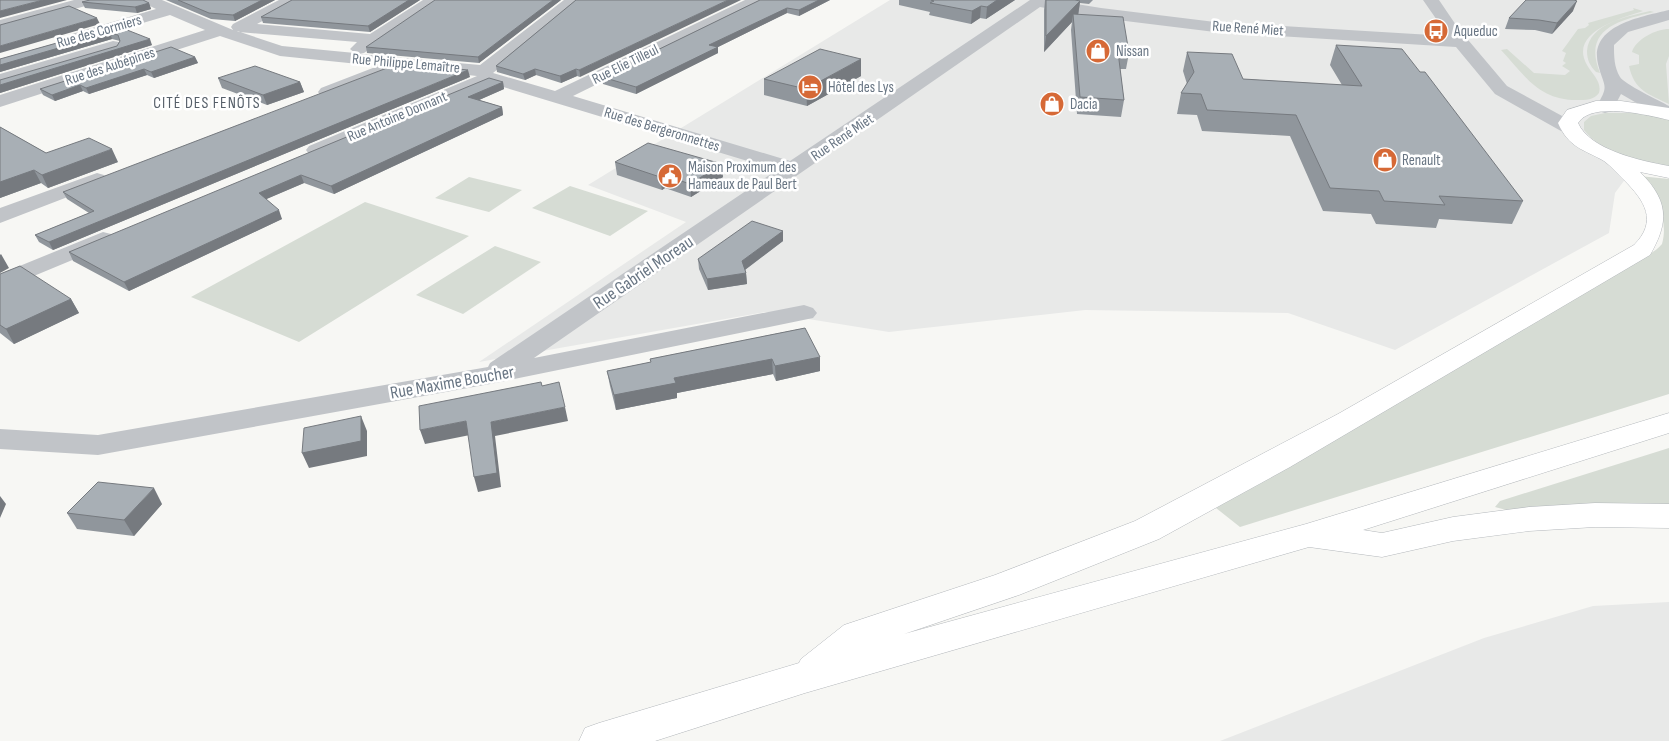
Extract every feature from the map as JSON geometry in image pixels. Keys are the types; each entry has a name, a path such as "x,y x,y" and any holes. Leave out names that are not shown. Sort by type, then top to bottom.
{"main road":[{"path":"1669,114 1642,109 1605,107 1584,110 1570,116 1568,127 1582,141 1611,156 1637,165 1669,172"},
{"path":"805,677 857,635 1007,585 1147,530 1340,426 1642,250 1653,239 1658,229 1659,218 1656,207 1637,182 1611,156"},
{"path":"599,741 805,677 1306,536 1669,423"},
{"path":"1306,536 1382,546 1453,529 1529,519 1595,516 1669,516"}],"street":[{"path":"0,25 91,0"},
{"path":"149,0 220,31 280,51 344,58"},
{"path":"239,27 290,0"},
{"name":"Rue Philippe Lemaître","path":"344,58 433,0"},
{"name":"Rue Antoine Donnant","path":"299,157 486,74 573,0"},
{"name":"Rue Elie Tilleul","path":"559,96 757,0"},
{"path":"1431,0 1461,42 1501,90 1568,127"},
{"name":"Rue René Miet","path":"795,169 1031,1 1101,13 1215,26 1461,42"},
{"name":"Rue des Cormiers","path":"66,40 169,10"},
{"path":"1605,107 1614,92 1615,83 1607,65 1606,44 1622,29 1669,15"},
{"path":"176,27 198,22 373,38"},
{"name":"Rue des Aubépines","path":"0,101 220,31"},
{"path":"0,80 130,41"},
{"name":"Rue Philippe Lemaître","path":"344,58 486,74"},
{"path":"310,98 400,63"},
{"path":"486,74 559,96"},
{"path":"1515,78 1525,89 1537,96 1584,110"},
{"path":"1615,83 1669,114"},
{"name":"Rue des Bergeronnettes","path":"559,96 795,169"},
{"name":"Rue Gabriel Moreau","path":"490,376 795,169"},
{"path":"0,216 117,172"},
{"path":"0,283 118,233"},
{"name":"Rue Maxime Boucher","path":"0,439 98,445 490,376 804,313"}],"shaded area":[{"path":"890,0 1669,0 1669,134 1656,137 1615,193 1609,233 1395,350 1288,313 1085,310 889,332 765,312 479,362 686,222 588,185"},
{"path":"1633,8 1643,11 1611,22 1600,28 1591,35 1585,44 1583,53 1587,65 1600,89 1597,95 1587,100 1564,99 1543,91 1534,85 1501,50 1507,49 1534,73 1565,75 1570,71 1562,66 1566,63 1563,61 1566,53 1562,51 1578,29 1585,28 1589,25 1588,23 1634,10"},
{"path":"1650,11 1654,12 1617,23 1600,36 1596,46 1596,58 1600,73 1596,72 1589,63 1587,51 1589,41 1595,34 1611,22"},
{"path":"1669,29 1669,56 1666,64 1669,104 1648,94 1638,86 1634,81 1629,66 1639,64 1639,55 1632,52 1642,39 1653,33"},
{"path":"1605,113 1636,113 1669,118 1669,167 1611,151 1592,138 1584,130 1584,122 1591,116"},
{"path":"1639,176 1669,179 1669,394 1240,527 1216,508 1650,254 1662,244 1664,225 1656,198"},
{"path":"469,177 522,190 489,212 435,198"},
{"path":"570,186 648,211 610,236 532,208"},
{"path":"365,202 469,236 299,342 191,297"},
{"path":"495,246 541,262 463,314 416,295"},
{"path":"1669,448 1669,504 1588,504 1510,511 1495,507 1500,501"},
{"path":"1669,602 1669,741 1220,741 1484,638 1593,606"}],"building":[{"path":"0,0 43,0 0,11"},
{"path":"90,0 143,0 149,3 135,7 82,2"},
{"path":"178,0 262,0 233,15 209,13"},
{"path":"292,0 409,0 368,26 261,17"},
{"path":"435,0 553,0 478,57 366,47"},
{"path":"576,0 728,0 579,70 576,69 560,76 535,69 523,74 496,66"},
{"path":"760,0 819,0 799,10 787,8 709,45 718,47 636,87 602,77"},
{"path":"931,0 997,0 987,7 981,6 972,11 930,3 934,1"},
{"path":"1046,0 1080,1 1046,36"},
{"path":"1526,0 1577,1 1557,23 1509,18"},
{"path":"69,6 97,18 0,46 0,25"},
{"path":"1073,14 1123,17 1129,53 1118,52 1124,100 1080,97"},
{"path":"117,26 150,39 0,85 0,80 117,46 120,41 118,35 110,33 0,65 0,59"},
{"path":"1336,45 1402,49 1420,72 1425,72 1523,201 1439,196 1445,205 1384,201 1379,191 1330,188 1296,115 1207,110 1201,94 1181,93 1194,72 1187,52 1232,54 1243,79 1362,86"},
{"path":"171,47 195,57 151,72 144,69 86,88 80,85 52,95 40,89"},
{"path":"820,49 861,59 806,89 764,79"},
{"path":"400,63 468,70 49,242 35,235 94,211 63,192"},
{"path":"255,66 300,82 263,95 218,78"},
{"path":"489,78 503,82 468,97 502,107 331,186 301,175 259,193 279,210 124,282 69,252"},
{"path":"0,127 46,153 89,138 112,149 42,175 34,170 0,182"},
{"path":"648,143 722,164 690,184 664,175 660,177 615,162"},
{"path":"752,221 783,231 742,261 746,273 707,279 698,259"},
{"path":"20,266 71,299 6,329 0,325 0,274"},
{"path":"805,328 820,357 775,366 772,359 674,378 676,383 614,395 607,371 651,362 650,359"},
{"path":"541,382 542,386 559,382 565,407 491,422 497,473 474,477 466,421 420,430 419,406"},
{"path":"361,416 361,441 302,453 304,428"},
{"path":"98,482 154,488 124,520 67,513"}],"place":[{"name":"Aqueduc","path":"1436,31"},
{"name":"Nissan","path":"1098,51"},
{"name":"Hôtel des Lys","path":"810,87"},
{"name":"Dacia","path":"1052,104"},
{"name":"Renault","path":"1385,160"},
{"name":"Maison Proximum des Hameaux de Paul Bert","path":"670,176"}],"district":[{"name":"CITÉ DES FENÔTS","path":"207,102"}]}
